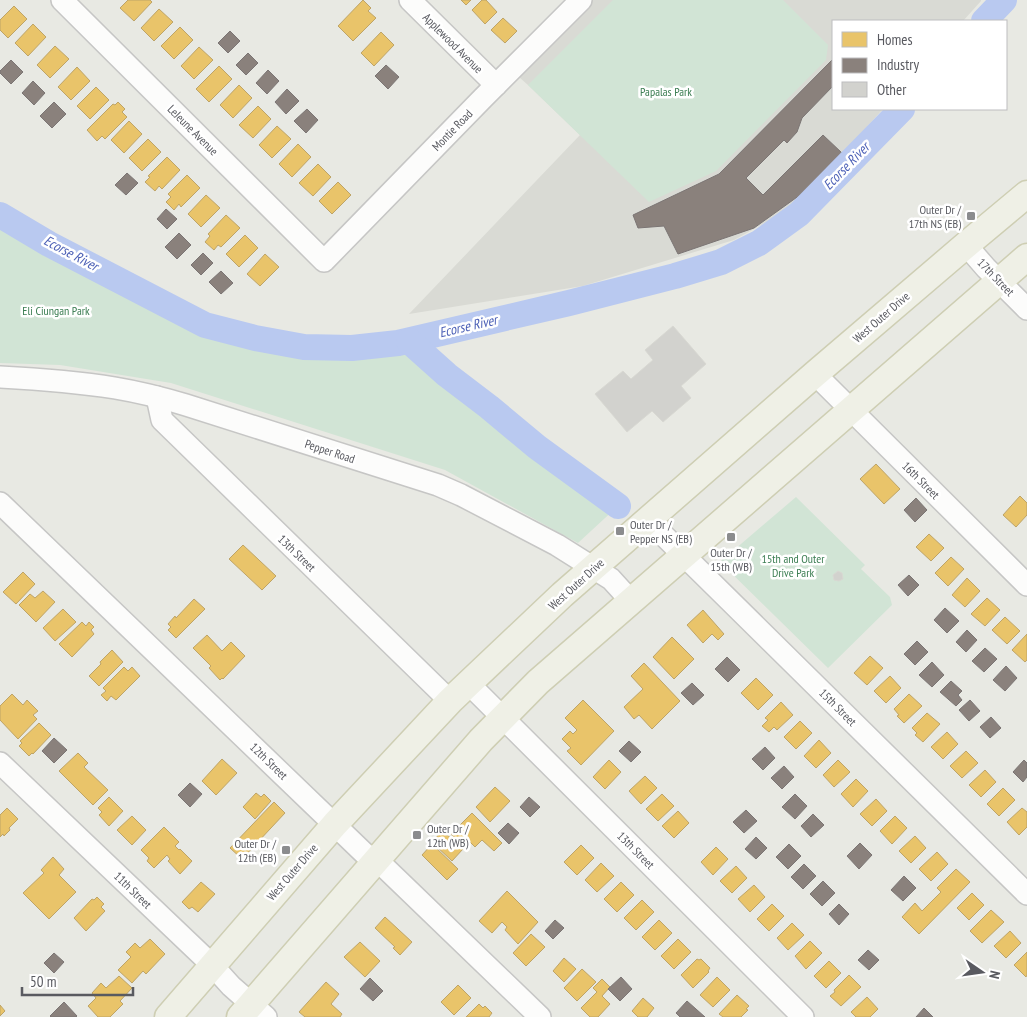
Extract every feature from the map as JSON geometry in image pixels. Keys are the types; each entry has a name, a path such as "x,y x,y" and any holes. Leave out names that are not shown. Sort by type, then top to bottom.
{"main road":[{"name":"West Outer Drive","path":"168,1017 335,824 460,693 562,595 815,374 1027,194"},
{"path":"252,1012 376,859 481,740 538,682 1027,258"}],"street":[{"name":"LeJeune Avenue","path":"62,0 324,261"},
{"name":"Applewood Avenue","path":"410,0 496,86"},
{"name":"Montie Road","path":"324,261 581,0"},
{"name":"17th Street","path":"966,245 1027,309"},
{"name":"16th Street","path":"815,374 1027,585"},
{"name":"Pepper Road","path":"0,377 115,388 158,397 438,485 557,545 611,579 631,601"},
{"name":"13th Street","path":"158,397 162,420 460,693 503,718 803,1017"},
{"name":"12th Street","path":"0,503 365,854 376,859 540,1017"},
{"name":"15th Street","path":"648,520 1027,894"},
{"name":"11th Street","path":"0,763 212,965 252,1012"}],"shaded area":[{"path":"581,0 981,0 964,20 832,20 832,110 882,110 814,185 781,214 734,240 583,286 409,314 580,135 511,70"}],"green space":[{"name":"Papalas Park","path":"613,0 783,0 828,45 826,60 716,171 649,202 528,85"},
{"name":"Eli Ciungan Park","path":"0,215 49,244 205,325 255,338 304,347 352,348 409,341 447,375 537,447 618,506 578,543 445,470 171,383 60,365 0,363"},
{"name":"15th and Outer Drive Park","path":"796,497 865,565 861,569 890,597 892,605 828,668 720,562"}],"building: Homes":[{"path":"128,0 150,0 152,2 134,21 120,8"},
{"path":"363,0 371,8 368,11 376,18 353,41 338,26"},
{"path":"461,0 471,0 466,5"},
{"path":"482,0 486,0 497,12 485,24 472,10"},
{"path":"14,6 27,19 8,38 0,30 0,20"},
{"path":"159,9 173,22 154,41 141,28"},
{"path":"503,18 517,31 505,43 491,30"},
{"path":"33,24 46,37 28,56 15,43"},
{"path":"180,27 193,40 174,59 161,46"},
{"path":"381,32 394,45 374,66 361,53"},
{"path":"55,46 69,59 50,78 37,65"},
{"path":"199,47 213,60 194,79 181,66"},
{"path":"219,66 232,79 209,102 196,89"},
{"path":"77,67 90,81 71,100 58,87"},
{"path":"239,85 252,98 233,118 220,105"},
{"path":"96,87 109,100 90,119 77,106"},
{"path":"118,102 125,109 122,112 127,117 105,139 102,136 97,141 87,130 113,104 115,105"},
{"path":"258,106 271,119 253,138 239,125"},
{"path":"129,121 142,134 124,153 111,140"},
{"path":"277,126 291,139 272,158 259,145"},
{"path":"148,139 161,152 142,171 129,158"},
{"path":"298,144 311,157 292,177 279,164"},
{"path":"167,157 180,170 162,189 159,186 155,191 145,182 150,177 148,176"},
{"path":"318,164 331,177 313,196 299,183"},
{"path":"187,175 200,188 181,207 179,204 174,210 166,202 171,197 168,194"},
{"path":"338,182 351,195 332,214 319,201"},
{"path":"206,195 220,208 201,227 188,214"},
{"path":"226,215 240,228 221,247 218,245 214,250 205,242 210,236 208,234"},
{"path":"245,235 258,248 239,267 226,254"},
{"path":"265,254 279,267 260,286 247,274"},
{"path":"876,464 900,489 884,504 860,479"},
{"path":"1020,496 1027,503 1027,515 1016,527 1003,515"},
{"path":"929,534 944,548 931,561 916,547"},
{"path":"243,545 276,576 262,590 229,559"},
{"path":"951,557 964,569 948,586 935,573"},
{"path":"23,572 35,584 16,604 3,592"},
{"path":"967,578 980,591 965,607 952,595"},
{"path":"43,591 55,602 36,622 19,605 30,594 35,598"},
{"path":"987,598 1000,610 985,626 971,614"},
{"path":"194,599 205,609 176,638 168,630 171,627 168,624"},
{"path":"63,609 76,622 55,641 43,628"},
{"path":"703,610 724,634 718,640 712,634 703,643 687,625"},
{"path":"1005,617 1020,631 1007,644 992,630"},
{"path":"82,622 86,626 89,622 94,627 91,630 94,634 72,657 59,644"},
{"path":"1027,634 1027,660 1025,662 1012,650"},
{"path":"207,635 222,651 231,642 245,656 220,680 209,668 211,666 193,648"},
{"path":"672,637 694,659 674,679 653,657"},
{"path":"112,650 123,662 99,686 89,676"},
{"path":"870,656 883,668 867,685 854,673"},
{"path":"644,663 680,701 652,729 639,715 634,719 624,707 643,689 631,676"},
{"path":"124,667 128,671 132,667 140,676 116,700 111,696 107,701 101,695 106,691 103,688"},
{"path":"890,676 901,688 886,703 874,691"},
{"path":"756,678 773,695 758,710 741,693"},
{"path":"12,694 23,705 27,700 38,711 33,715 37,719 18,739 0,720 0,706"},
{"path":"909,694 922,706 904,723 897,716 899,715 894,709"},
{"path":"583,700 614,731 581,765 567,751 571,748 562,739 570,731 573,734 577,730 565,718"},
{"path":"781,702 793,715 777,730 774,727 769,732 762,726 768,720 765,718"},
{"path":"927,713 940,724 923,742 915,735 917,733 912,728"},
{"path":"800,721 812,733 796,749 784,737"},
{"path":"39,723 51,735 29,756 19,746 22,743 20,741"},
{"path":"947,732 958,744 943,759 931,747"},
{"path":"819,740 831,753 816,768 804,756"},
{"path":"966,751 978,763 962,778 950,766"},
{"path":"78,753 88,763 84,767 108,790 93,805 59,771"},
{"path":"222,759 237,773 216,795 202,781"},
{"path":"609,760 621,772 605,789 593,777"},
{"path":"838,760 850,772 834,787 823,775"},
{"path":"985,770 996,782 981,797 969,785"},
{"path":"645,776 657,788 641,804 629,791"},
{"path":"856,779 868,791 853,807 841,794"},
{"path":"495,787 510,801 490,822 476,807"},
{"path":"1003,788 1015,800 999,816 987,804"},
{"path":"256,793 261,797 264,794 271,801 255,819 243,807"},
{"path":"662,794 674,806 658,821 646,809"},
{"path":"109,797 123,811 109,826 99,815 102,812 98,808"},
{"path":"876,799 887,811 872,826 860,814"},
{"path":"274,802 285,813 242,859 230,848"},
{"path":"7,808 18,819 4,836 3,834 0,837 0,815"},
{"path":"1022,808 1027,812 1027,827 1019,835 1007,822"},
{"path":"678,811 689,823 674,838 662,826"},
{"path":"472,813 502,843 494,851 482,840 475,847 468,840 462,846 451,834"},
{"path":"132,816 146,830 132,845 117,830"},
{"path":"895,816 907,828 892,844 880,831"},
{"path":"164,827 179,842 175,846 192,861 180,874 168,861 170,859 167,855 154,868 147,861 149,858 141,850"},
{"path":"442,831 463,849 452,861 433,841"},
{"path":"915,836 926,848 911,863 899,851"},
{"path":"432,844 458,869 447,880 422,855"},
{"path":"581,845 594,858 577,875 564,862"},
{"path":"716,847 728,859 713,875 701,862"},
{"path":"937,852 948,864 931,881 919,869"},
{"path":"53,857 64,869 59,875 76,892 49,919 23,893 44,873 41,870"},
{"path":"601,863 614,876 597,892 585,880"},
{"path":"736,866 747,878 732,893 720,881"},
{"path":"956,869 970,882 919,934 902,917 915,903 922,911 941,892 937,888"},
{"path":"201,882 215,894 198,912 192,907 189,909 182,902"},
{"path":"621,882 634,895 617,912 604,899"},
{"path":"754,885 765,897 750,912 738,899"},
{"path":"507,891 538,922 518,944 505,930 507,927 502,922 492,933 479,921"},
{"path":"972,893 984,905 969,920 957,908"},
{"path":"97,897 104,904 101,907 105,911 86,931 74,918 92,899 94,900"},
{"path":"642,900 654,912 636,930 624,918"},
{"path":"772,904 784,916 769,931 757,919"},
{"path":"991,910 1004,922 982,943 970,931"},
{"path":"385,917 412,942 400,955 393,948 395,947 375,928"},
{"path":"659,920 672,933 655,950 642,937"},
{"path":"792,923 804,935 788,950 777,938"},
{"path":"1010,931 1021,943 1006,958 994,946"},
{"path":"531,934 545,947 526,966 513,953"},
{"path":"150,939 165,954 146,974 143,971 132,983 118,970 131,957 126,952 135,943 140,948"},
{"path":"678,939 691,952 674,969 661,956"},
{"path":"810,941 822,953 806,969 795,956"},
{"path":"360,942 380,961 365,977 344,957"},
{"path":"1027,952 1027,975 1026,977 1014,965"},
{"path":"564,958 576,969 564,982 553,971"},
{"path":"697,959 701,959 710,968 709,972 693,988 681,975"},
{"path":"829,961 841,973 826,988 814,976"},
{"path":"582,969 596,982 577,1001 564,988"},
{"path":"849,975 861,987 841,1006 830,996"},
{"path":"119,976 132,988 120,1001 123,1004 110,1017 98,1017 88,1006 96,998 92,993 101,983 106,988"},
{"path":"717,977 730,990 713,1007 700,995"},
{"path":"602,979 610,987 602,996 610,1004 598,1017 590,1017 581,1008 597,992 593,988"},
{"path":"326,982 339,994 331,1004 342,1014 340,1017 305,1017 299,1012"},
{"path":"458,985 471,998 454,1015 441,1002"},
{"path":"737,995 749,1006 746,1009 748,1010 741,1017 723,1017 719,1014"},
{"path":"867,997 878,1009 870,1017 856,1017 851,1012"},
{"path":"643,998 654,1008 647,1017 638,1017 632,1011"},
{"path":"479,1004 483,1008 485,1006 492,1013 489,1017 466,1017"},
{"path":"0,1005 5,1011 0,1016"}],"building: Industry":[{"path":"230,31 240,41 228,53 218,43"},
{"path":"248,53 258,63 246,75 236,65"},
{"path":"11,60 23,72 11,84 0,71"},
{"path":"832,60 832,87 802,118 797,132 787,143 784,140 746,178 763,195 823,135 842,153 800,195 754,228 678,254 664,226 638,228 633,215 719,174"},
{"path":"386,65 399,77 388,89 375,76"},
{"path":"268,70 279,81 267,94 256,83"},
{"path":"33,81 45,93 34,105 22,93"},
{"path":"287,89 299,101 286,114 275,102"},
{"path":"54,102 66,114 52,128 40,116"},
{"path":"307,109 318,120 306,133 294,121"},
{"path":"127,173 138,183 126,195 115,185"},
{"path":"166,209 177,219 167,229 157,219"},
{"path":"179,233 191,245 177,259 165,247"},
{"path":"203,253 213,263 201,275 191,265"},
{"path":"221,271 233,283 221,294 209,282"},
{"path":"916,498 927,510 915,522 904,510"},
{"path":"909,575 919,585 908,596 898,585"},
{"path":"945,608 959,621 947,633 934,620"},
{"path":"967,630 977,640 966,652 956,642"},
{"path":"917,641 928,652 915,665 904,654"},
{"path":"985,648 997,659 984,672 972,661"},
{"path":"727,657 740,670 728,682 715,669"},
{"path":"932,662 944,675 932,687 919,675"},
{"path":"1006,666 1017,678 1005,691 993,680"},
{"path":"951,681 962,691 958,695 962,700 956,706 940,692"},
{"path":"692,683 704,695 693,705 681,693"},
{"path":"970,700 980,711 969,721 959,710"},
{"path":"991,717 1001,728 990,738 980,727"},
{"path":"54,738 67,750 54,763 42,751"},
{"path":"629,741 641,752 631,762 619,751"},
{"path":"765,747 775,758 763,770 752,759"},
{"path":"1024,760 1027,763 1027,777 1023,782 1013,772"},
{"path":"784,766 794,777 782,789 771,778"},
{"path":"190,783 202,794 190,807 178,795"},
{"path":"795,794 807,806 795,819 782,807"},
{"path":"529,797 540,807 530,817 520,807"},
{"path":"746,810 757,821 744,833 733,822"},
{"path":"813,814 824,825 811,837 801,826"},
{"path":"508,823 519,833 509,844 498,833"},
{"path":"756,837 767,848 756,859 745,849"},
{"path":"860,843 872,855 859,869 847,856"},
{"path":"789,844 801,856 788,869 776,857"},
{"path":"804,864 816,876 803,889 791,877"},
{"path":"904,876 916,888 903,901 891,890"},
{"path":"823,881 835,893 822,906 810,894"},
{"path":"839,904 849,914 839,925 829,914"},
{"path":"555,920 564,928 553,939 545,931"},
{"path":"868,950 879,960 869,970 858,960"},
{"path":"54,953 64,962 54,973 44,963"},
{"path":"621,977 632,989 620,1001 608,989"},
{"path":"370,978 383,991 373,1001 360,989"},
{"path":"687,1001 705,1017 680,1017 676,1013"},
{"path":"64,1002 77,1016 51,1017 50,1016"},
{"path":"924,1008 933,1017 916,1017"}],"building: Other":[{"path":"673,326 706,364 681,386 691,398 663,422 652,411 627,432 595,394 623,371 631,379 653,360 645,350"},
{"path":"838,571 842,573 843,579 839,581 834,580 833,575"}],"waterway":[{"name":"Ecorse River","path":"985,20 1004,0"},
{"name":"Ecorse River","path":"0,215 49,244 205,325 255,338 304,347 352,348 398,343 569,303 675,276 721,262 759,243 799,214 901,110"},
{"path":"409,341 447,375 537,447 618,506"}],"place":[{"name":"Outer Dr / 17th NS (EB)","path":"971,216"},
{"name":"Outer Dr / Pepper NS (EB)","path":"620,531"},
{"name":"Outer Dr / 15th (WB)","path":"731,537"},
{"name":"Outer Dr / 12th (WB)","path":"417,835"},
{"name":"Outer Dr / 12th (EB)","path":"286,850"}]}
